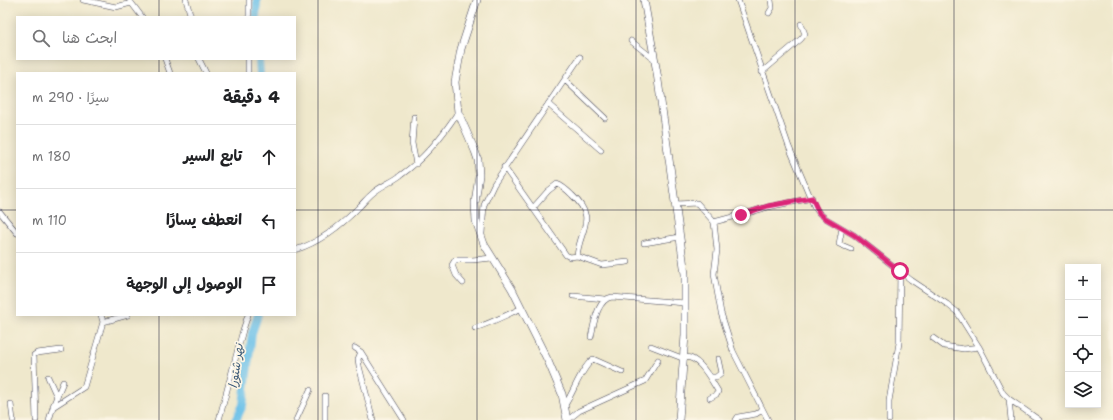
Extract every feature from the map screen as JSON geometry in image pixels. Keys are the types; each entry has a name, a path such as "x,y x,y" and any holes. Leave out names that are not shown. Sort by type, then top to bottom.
{"street":[{"path":"83,0 116,7 130,2 141,16"},
{"path":"186,0 191,16"},
{"path":"249,0 249,16"},
{"path":"477,0 457,67 455,88 458,112 476,150 478,160 479,175 475,215 481,236 492,258 512,289 548,361 562,394 568,420 579,411 645,381 658,360"},
{"path":"644,0 655,60 685,274 685,335 682,358 679,420"},
{"path":"738,0 762,72 790,147 819,213 854,235 900,271 957,312 979,347 1003,393 1008,399 1039,420"},
{"path":"769,13 772,8 771,0"},
{"path":"762,72 801,40 805,34 802,24"},
{"path":"631,41 655,60"},
{"path":"481,236 484,205 494,184 504,167 580,57"},
{"path":"165,60 170,72"},
{"path":"200,60 206,72"},
{"path":"248,60 248,72"},
{"path":"565,80 605,118"},
{"path":"548,104 601,150"},
{"path":"296,250 318,241 337,228 372,193 400,176 416,164 445,132 458,112"},
{"path":"414,117 412,144 416,164"},
{"path":"504,167 566,255 570,257 577,256 602,266 628,262"},
{"path":"533,208 548,191 557,184 564,187 579,202 585,211 586,221 577,256"},
{"path":"714,222 768,206 812,198"},
{"path":"676,204 697,203 714,222 717,250 714,274 721,314 733,351 768,420"},
{"path":"0,212 16,232"},
{"path":"842,228 839,244 851,249"},
{"path":"644,243 680,237"},
{"path":"463,283 456,275 452,265 455,260 492,258"},
{"path":"890,420 889,401 899,343 900,271"},
{"path":"573,296 604,299 612,297 685,303"},
{"path":"591,337 595,319 604,299"},
{"path":"475,328 522,308"},
{"path":"53,407 84,387 103,322 101,316"},
{"path":"103,322 124,316"},
{"path":"219,420 248,316"},
{"path":"933,338 944,346 964,349 979,347"},
{"path":"651,346 682,358 687,356 693,358 711,377 716,377 721,373 718,359"},
{"path":"355,348 361,352 404,420"},
{"path":"36,420 34,355 61,350"},
{"path":"361,352 358,359 359,366 373,420"},
{"path":"564,405 572,395 588,364 593,359 622,372"},
{"path":"705,371 718,390 717,394 710,398"},
{"path":"48,377 57,397"},
{"path":"49,420 63,382"},
{"path":"296,420 310,390"},
{"path":"324,420 325,396"},
{"path":"1008,399 1011,420"},
{"path":"11,404 13,420"},
{"path":"736,420 738,417 756,414 762,410"}],"waterway":[{"name":"نهر شتورا","path":"256,16 257,0"},
{"name":"نهر شتورا","path":"259,60 260,72"},
{"name":"نهر شتورا","path":"236,420 243,405 252,333 258,316"}],"route":[{"path":"741,215 768,206 812,198 814,206 825,218 854,235 900,271"}]}
